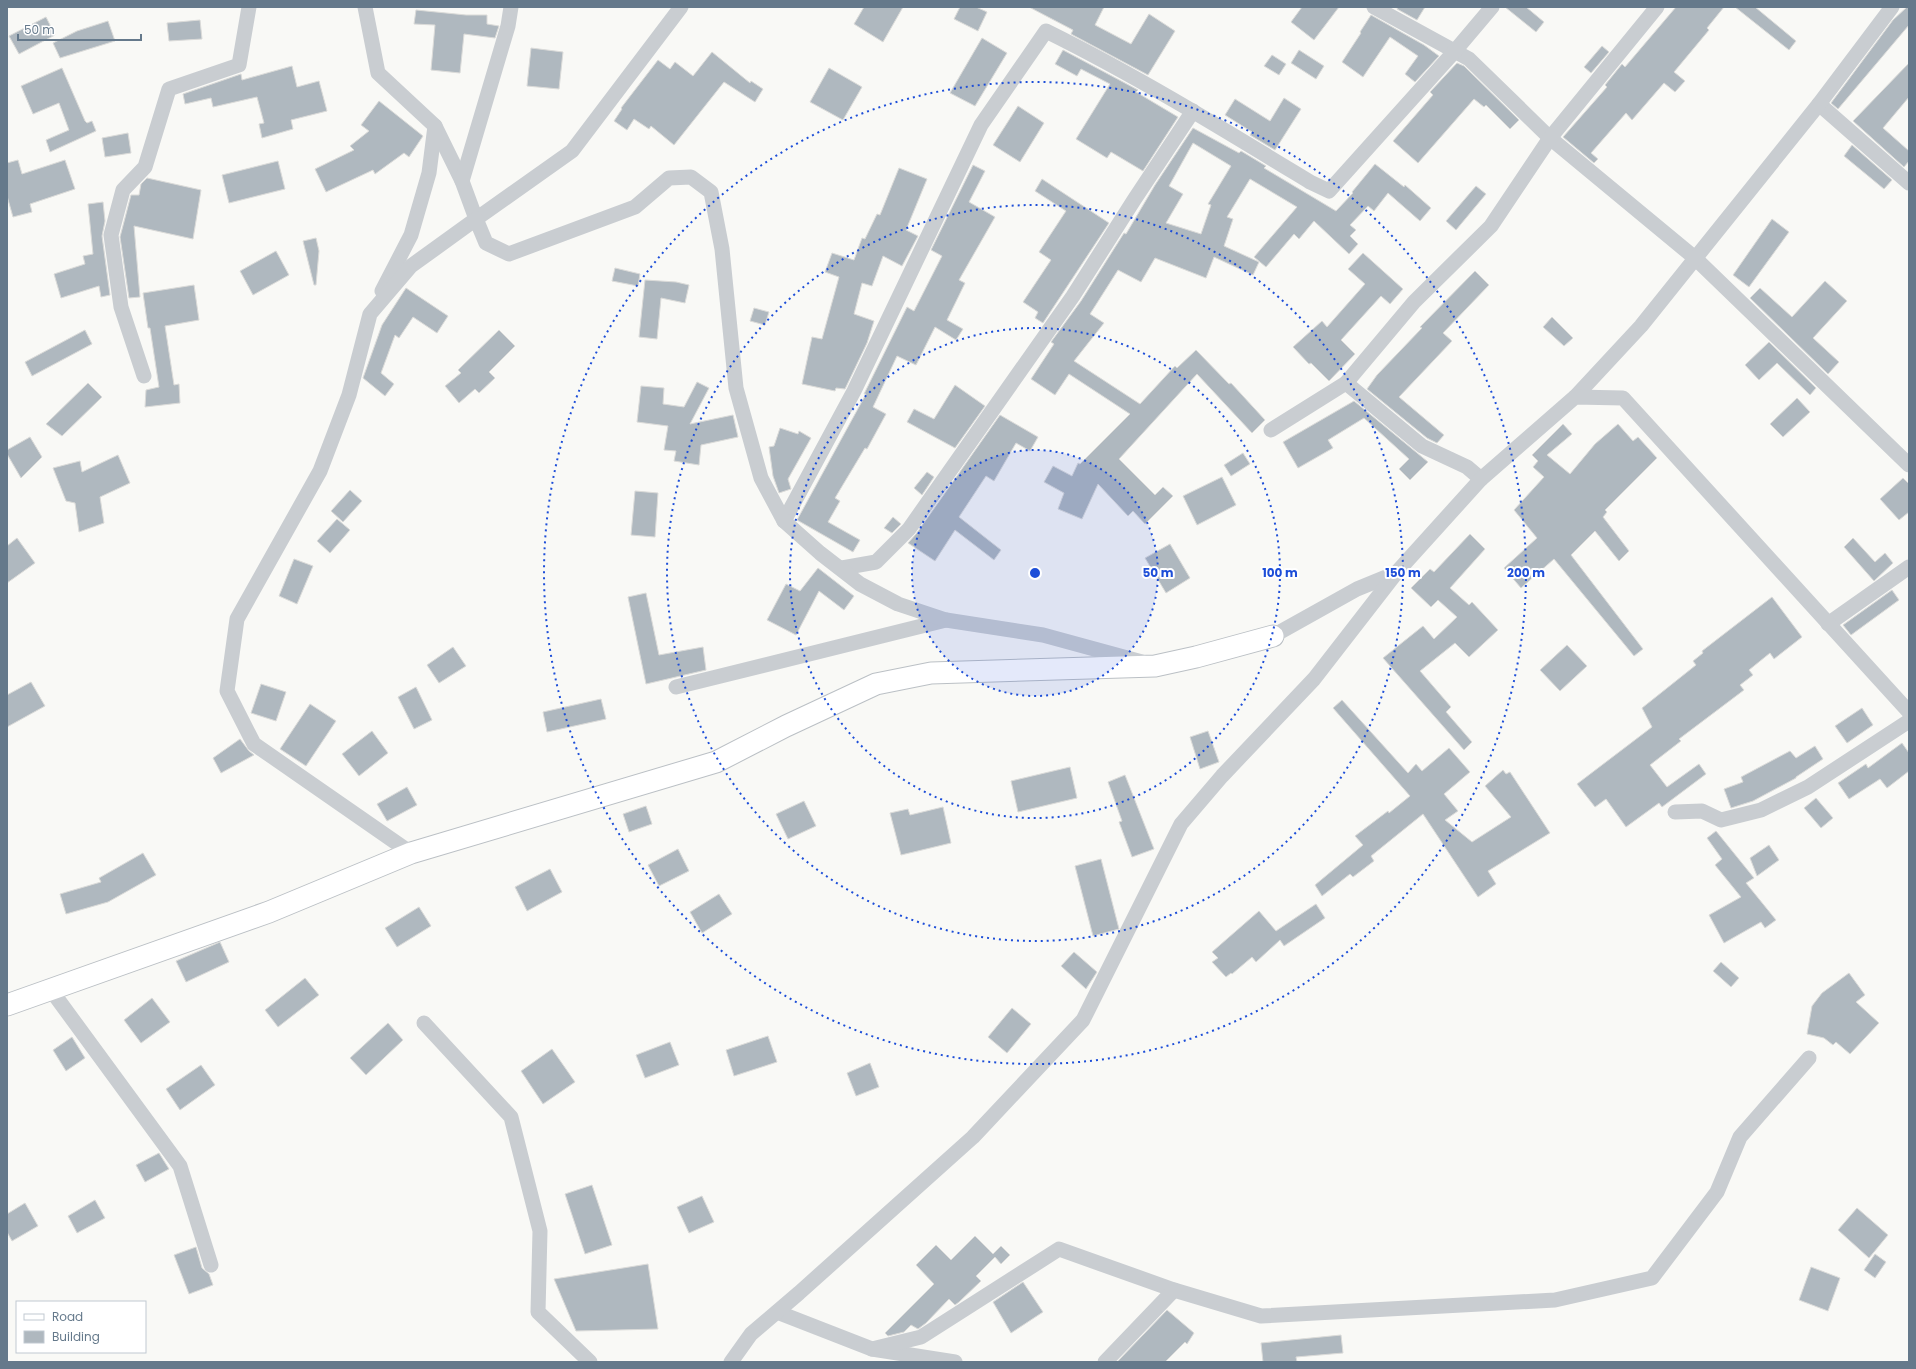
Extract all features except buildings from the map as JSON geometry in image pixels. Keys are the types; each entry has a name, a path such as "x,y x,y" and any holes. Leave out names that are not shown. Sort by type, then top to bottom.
{"street":[{"path":"144,376 121,308 111,235 123,190 145,167 169,89 239,65 249,7"},
{"path":"365,7 378,73 435,126 462,180 486,243 509,254 636,207 669,178 691,177 711,192 722,249 736,388 761,478 784,521 820,554 842,568 860,584 898,604 946,620 1043,635 1155,666"},
{"path":"462,180 508,26 511,7"},
{"path":"370,314 411,266 572,151 681,7"},
{"path":"1374,7 1469,59 1550,138 1695,258 1909,465"},
{"path":"784,521 854,391 981,125 1046,30 1086,50 1193,111 1310,182 1330,191 1454,52 1492,7"},
{"path":"1271,430 1346,383 1414,302 1491,226 1550,138 1657,7"},
{"path":"731,1362 751,1334 973,1137 1083,1020 1181,824 1222,776 1314,679 1397,572 1481,479 1575,397 1641,326 1819,104 1892,7"},
{"path":"1819,104 1909,183"},
{"path":"842,568 876,562 909,529 1073,296 1193,111"},
{"path":"411,852 254,744 227,692 237,619 320,471 349,395 370,314 411,235 429,173 435,126"},
{"path":"1346,383 1422,446 1467,467 1481,479"},
{"path":"1575,397 1623,398 1909,712"},
{"path":"1828,624 1909,567"},
{"path":"7,1005 270,912 411,852 716,762 786,726 876,684 931,673 1155,666 1196,657 1272,636 1357,589 1397,572"},
{"path":"676,687 946,620"},
{"path":"1675,812 1702,811 1721,820 1761,810 1808,787 1909,721"},
{"path":"51,990 180,1166 211,1265"},
{"path":"424,1023 511,1117 540,1231 538,1312 590,1362"},
{"path":"872,1349 921,1337 1059,1249 1174,1290 1261,1316 1555,1300 1652,1278 1717,1192 1740,1137 1809,1058"},
{"path":"1105,1362 1174,1290"},
{"path":"777,1312 872,1349 955,1362"}]}
